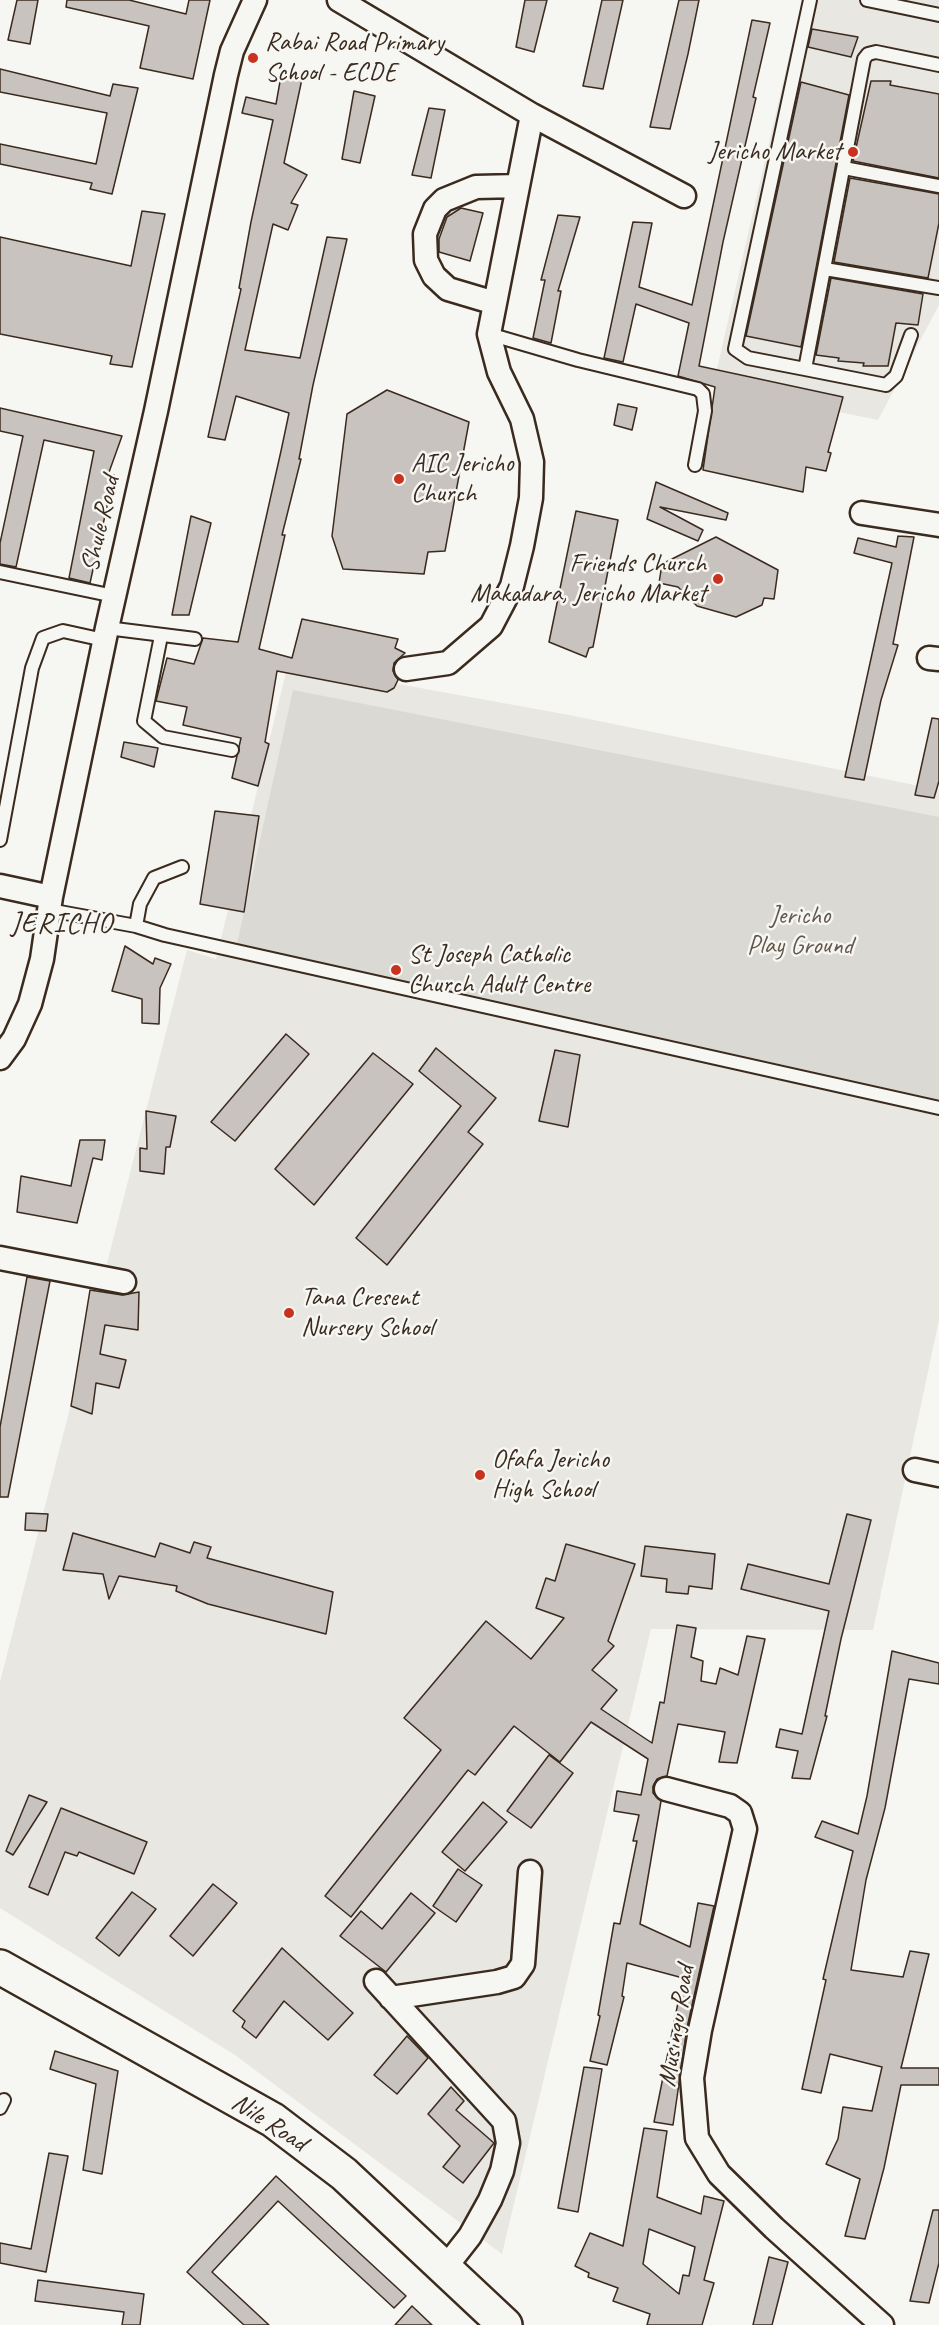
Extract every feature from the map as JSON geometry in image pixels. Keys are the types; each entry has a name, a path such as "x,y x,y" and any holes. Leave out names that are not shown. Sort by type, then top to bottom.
{"street":[{"name":"Shule Road","path":"0,1058 14,1040 30,1004 42,959 50,903 105,634 228,67 232,51 255,0"},
{"path":"339,0 532,115 684,196"},
{"path":"406,669 448,663 467,649 491,626 514,576 531,498 532,462 522,419 499,372 489,334 532,115"},
{"path":"495,303 448,289 434,276 426,260 425,234 435,209 444,200 476,187 518,186"},
{"path":"862,513 939,525"},
{"path":"0,886 50,903"},
{"path":"0,1258 124,1282"},
{"path":"915,1470 939,1475"},
{"name":"Musingu Road","path":"666,1789 730,1806 740,1813 745,1829 700,2030 694,2069 697,2138 719,2174 774,2228 882,2325"},
{"path":"391,1998 497,1982 514,1977 523,1964 530,1872"},
{"name":"Nile Road","path":"0,1967 273,2120 344,2174 505,2325"},
{"path":"376,1981 504,2121 508,2143 502,2171 490,2200 470,2236 445,2268"}],"lane":[{"path":"810,0 735,349 753,361 886,385 896,376 911,335"},
{"path":"867,0 939,15"},
{"path":"805,369 864,59 868,54 876,52 939,65"},
{"path":"844,168 939,186"},
{"path":"825,269 939,288"},
{"path":"489,334 578,360 698,389 703,394 705,411 695,465"},
{"path":"0,572 114,596"},
{"path":"0,840 32,668 43,638 63,631 195,639"},
{"path":"160,636 144,721 163,737 232,750"},
{"path":"136,926 140,904 154,878 182,867"},
{"path":"50,903 165,936 939,1108"}],"shaded area":[{"name":"Jericho Market","path":"802,0 939,0 939,305 878,420 713,386"},
{"name":"Ofafa Jericho High School","path":"288,664 569,715 939,790 939,1320 873,1630 651,1629 502,2254 235,2055 0,1908 0,1682 187,950 216,959"}],"green space":[{"name":"Jericho Play Ground","path":"293,690 939,817 939,1103 236,949"}],"building":[{"path":"17,0 38,0 30,44 8,40"},
{"path":"67,0 129,0 186,14 189,0 210,0 193,79 140,68 149,26 66,7"},
{"path":"525,0 547,0 534,52 516,47"},
{"path":"602,0 623,0 603,89 583,86"},
{"path":"679,0 699,0 688,54 670,129 650,127"},
{"path":"752,20 770,23 699,366 843,397 828,452 831,453 826,471 806,467 803,492 703,470 715,387 678,376 689,323 636,304 623,362 604,358 633,222 652,223 639,287 692,305"},
{"path":"812,29 858,37 851,57 808,47"},
{"path":"0,69 110,96 113,84 138,88 112,194 90,189 92,183 0,164 0,144 96,164 107,113 0,92"},
{"path":"281,76 302,79 284,163 307,175 291,203 298,205 288,230 273,224 245,350 300,358 327,237 347,239 313,385 299,459 301,459 282,535 285,535 259,649 292,658 302,619 398,639 395,648 405,653 394,663 393,671 398,680 394,688 387,692 277,671 265,742 269,744 258,786 232,778 241,738 183,725 187,707 156,701 167,658 194,664 203,638 238,642 289,413 236,396 225,440 208,437 241,289 239,288 251,222 273,120 242,113 246,97 276,104"},
{"path":"871,81 891,81 890,85 939,94 939,178 853,161"},
{"path":"801,82 849,95 801,347 746,336"},
{"path":"354,91 375,96 360,163 342,159"},
{"path":"429,108 445,110 431,178 412,175"},
{"path":"850,178 939,194 939,223 928,278 834,262"},
{"path":"461,208 483,213 470,261 439,252 439,239 447,217"},
{"path":"142,211 165,214 132,367 110,364 112,356 0,334 0,237 131,266"},
{"path":"558,215 580,217 558,291 561,291 551,343 533,338 545,280 541,280"},
{"path":"831,278 923,294 918,325 896,323 888,366 863,366 864,363 838,361 839,358 816,355"},
{"name":"AIC Jericho Church","path":"387,390 469,422 445,551 428,552 424,574 343,569 332,536 347,414"},
{"path":"618,404 637,408 632,430 614,425"},
{"path":"0,408 122,436 108,475 114,475 90,583 69,578 94,451 44,440 16,567 0,564 0,543 23,436 0,431"},
{"path":"656,482 728,513 726,520 660,507 703,530 698,541 647,519"},
{"path":"576,511 618,520 593,647 589,648 586,657 549,642"},
{"path":"191,516 211,523 189,615 172,615"},
{"path":"898,536 914,537 893,644 898,645 881,700 864,780 845,777 892,563 854,553 858,538 896,547"},
{"name":"Friends Church Makadara, Jericho Market","path":"716,537 778,570 774,599 764,598 762,605 736,617 697,606 678,587 659,583 662,564"},
{"path":"932,718 939,719 939,781 934,798 915,795"},
{"path":"124,742 158,748 154,767 121,757"},
{"path":"215,811 259,816 244,912 200,904"},
{"path":"125,946 153,964 155,958 171,964 160,988 159,1024 142,1023 142,999 112,991"},
{"path":"286,1034 309,1054 235,1141 211,1122"},
{"path":"436,1048 496,1098 468,1132 483,1144 387,1265 356,1238 461,1106 419,1071"},
{"path":"555,1050 580,1055 568,1127 539,1121"},
{"path":"373,1053 413,1084 314,1205 275,1169"},
{"path":"146,1111 176,1116 170,1147 166,1147 164,1174 140,1171 140,1148 147,1149"},
{"path":"80,1140 105,1140 102,1160 93,1158 77,1223 17,1212 21,1176 71,1186"},
{"path":"27,1277 50,1281 8,1497 0,1497 0,1427"},
{"path":"90,1290 122,1295 139,1292 138,1330 105,1325 100,1354 126,1360 119,1388 96,1383 92,1414 71,1406"},
{"path":"26,1513 48,1514 46,1531 25,1530"},
{"path":"847,1514 871,1520 841,1639 825,1716 827,1716 810,1779 792,1778 798,1751 776,1747 780,1729 802,1734 829,1611 741,1589 748,1564 829,1584"},
{"path":"73,1533 155,1557 160,1543 190,1553 194,1542 211,1547 207,1558 333,1592 326,1634 208,1604 176,1591 177,1586 119,1576 109,1599 103,1574 63,1570"},
{"path":"566,1544 635,1564 608,1641 614,1646 592,1670 617,1690 601,1709 652,1743 660,1702 664,1703 677,1625 696,1628 691,1657 703,1661 701,1681 716,1684 720,1668 738,1675 747,1636 765,1639 737,1763 719,1762 725,1732 678,1724 667,1776 657,1779 653,1786 653,1793 661,1801 640,1924 690,1947 698,1903 714,1906 687,2028 673,2125 654,2122 683,1978 627,1963 622,1996 624,1997 607,2065 590,2061 600,2016 598,2015 614,1923 620,1924 637,1841 633,1841 639,1815 614,1811 617,1791 641,1795 648,1759 591,1722 560,1762 514,1726 475,1775 468,1770 351,1917 325,1896 441,1750 404,1718 486,1621 531,1659 564,1618 536,1608 546,1578 555,1581"},
{"path":"645,1546 715,1554 712,1589 689,1586 688,1594 666,1592 667,1579 641,1576"},
{"path":"892,1651 939,1663 939,1684 909,1679 885,1808 866,1880 851,1970 903,1977 910,1951 929,1954 901,2068 939,2068 939,2085 901,2085 884,2168 865,2239 845,2236 860,2179 826,2164 838,2139 843,2107 872,2111 882,2067 830,2054 821,2093 802,2089 826,1980 823,1979 853,1851 815,1837 822,1821 858,1834 867,1796"},
{"path":"549,1755 573,1773 531,1828 507,1811"},
{"path":"29,1795 47,1802 13,1855 6,1851"},
{"path":"483,1802 507,1822 465,1871 442,1852"},
{"path":"61,1808 147,1842 134,1874 79,1852 77,1856 65,1852 48,1895 29,1887"},
{"path":"458,1869 482,1885 456,1922 433,1906"},
{"path":"213,1884 237,1903 193,1956 170,1936"},
{"path":"132,1892 156,1909 119,1956 96,1938"},
{"path":"411,1893 435,1913 386,1972 340,1936 361,1911 382,1929"},
{"path":"282,1948 353,2013 328,2040 284,2001 256,2038 242,2027 245,2021 233,2011"},
{"path":"407,2036 428,2058 397,2094 374,2075"},
{"path":"55,2051 118,2071 102,2174 83,2170 96,2084 50,2069"},
{"path":"584,2067 602,2069 578,2212 558,2208"},
{"path":"451,2087 464,2101 456,2110 494,2143 463,2183 443,2167 460,2146 428,2114"},
{"path":"644,2128 667,2131 657,2197 701,2214 704,2196 724,2201 704,2280 714,2283 702,2325 647,2325 650,2314 613,2301 618,2288 588,2277 589,2273 575,2266 590,2233 623,2246","holes":["649,2229 695,2247 689,2276 683,2275 679,2294 643,2264"]},
{"path":"49,2153 68,2156 46,2272 0,2263 0,2243 31,2249"},
{"path":"276,2176 406,2296 394,2308 278,2201 212,2272 269,2325 244,2325 187,2272"},
{"path":"933,2210 939,2210 939,2263 929,2303 910,2301"},
{"path":"769,2257 788,2262 772,2325 753,2325"},
{"path":"38,2280 144,2294 140,2325 122,2325 124,2312 35,2301"},
{"path":"412,2306 432,2325 395,2325"}],"place":[{"name":"Rabai Road Primary School - ECDE","path":"253,58"},
{"name":"Jericho Market","path":"853,152"},
{"name":"AIC Jericho Church","path":"399,479"},
{"name":"Friends Church Makadara, Jericho Market","path":"718,579"},
{"name":"St Joseph Catholic Church Adult Centre","path":"396,970"},
{"name":"Tana Cresent Nursery School","path":"289,1313"},
{"name":"Ofafa Jericho High School","path":"480,1475"}],"district":[{"name":"JERICHO","path":"62,925"}]}
